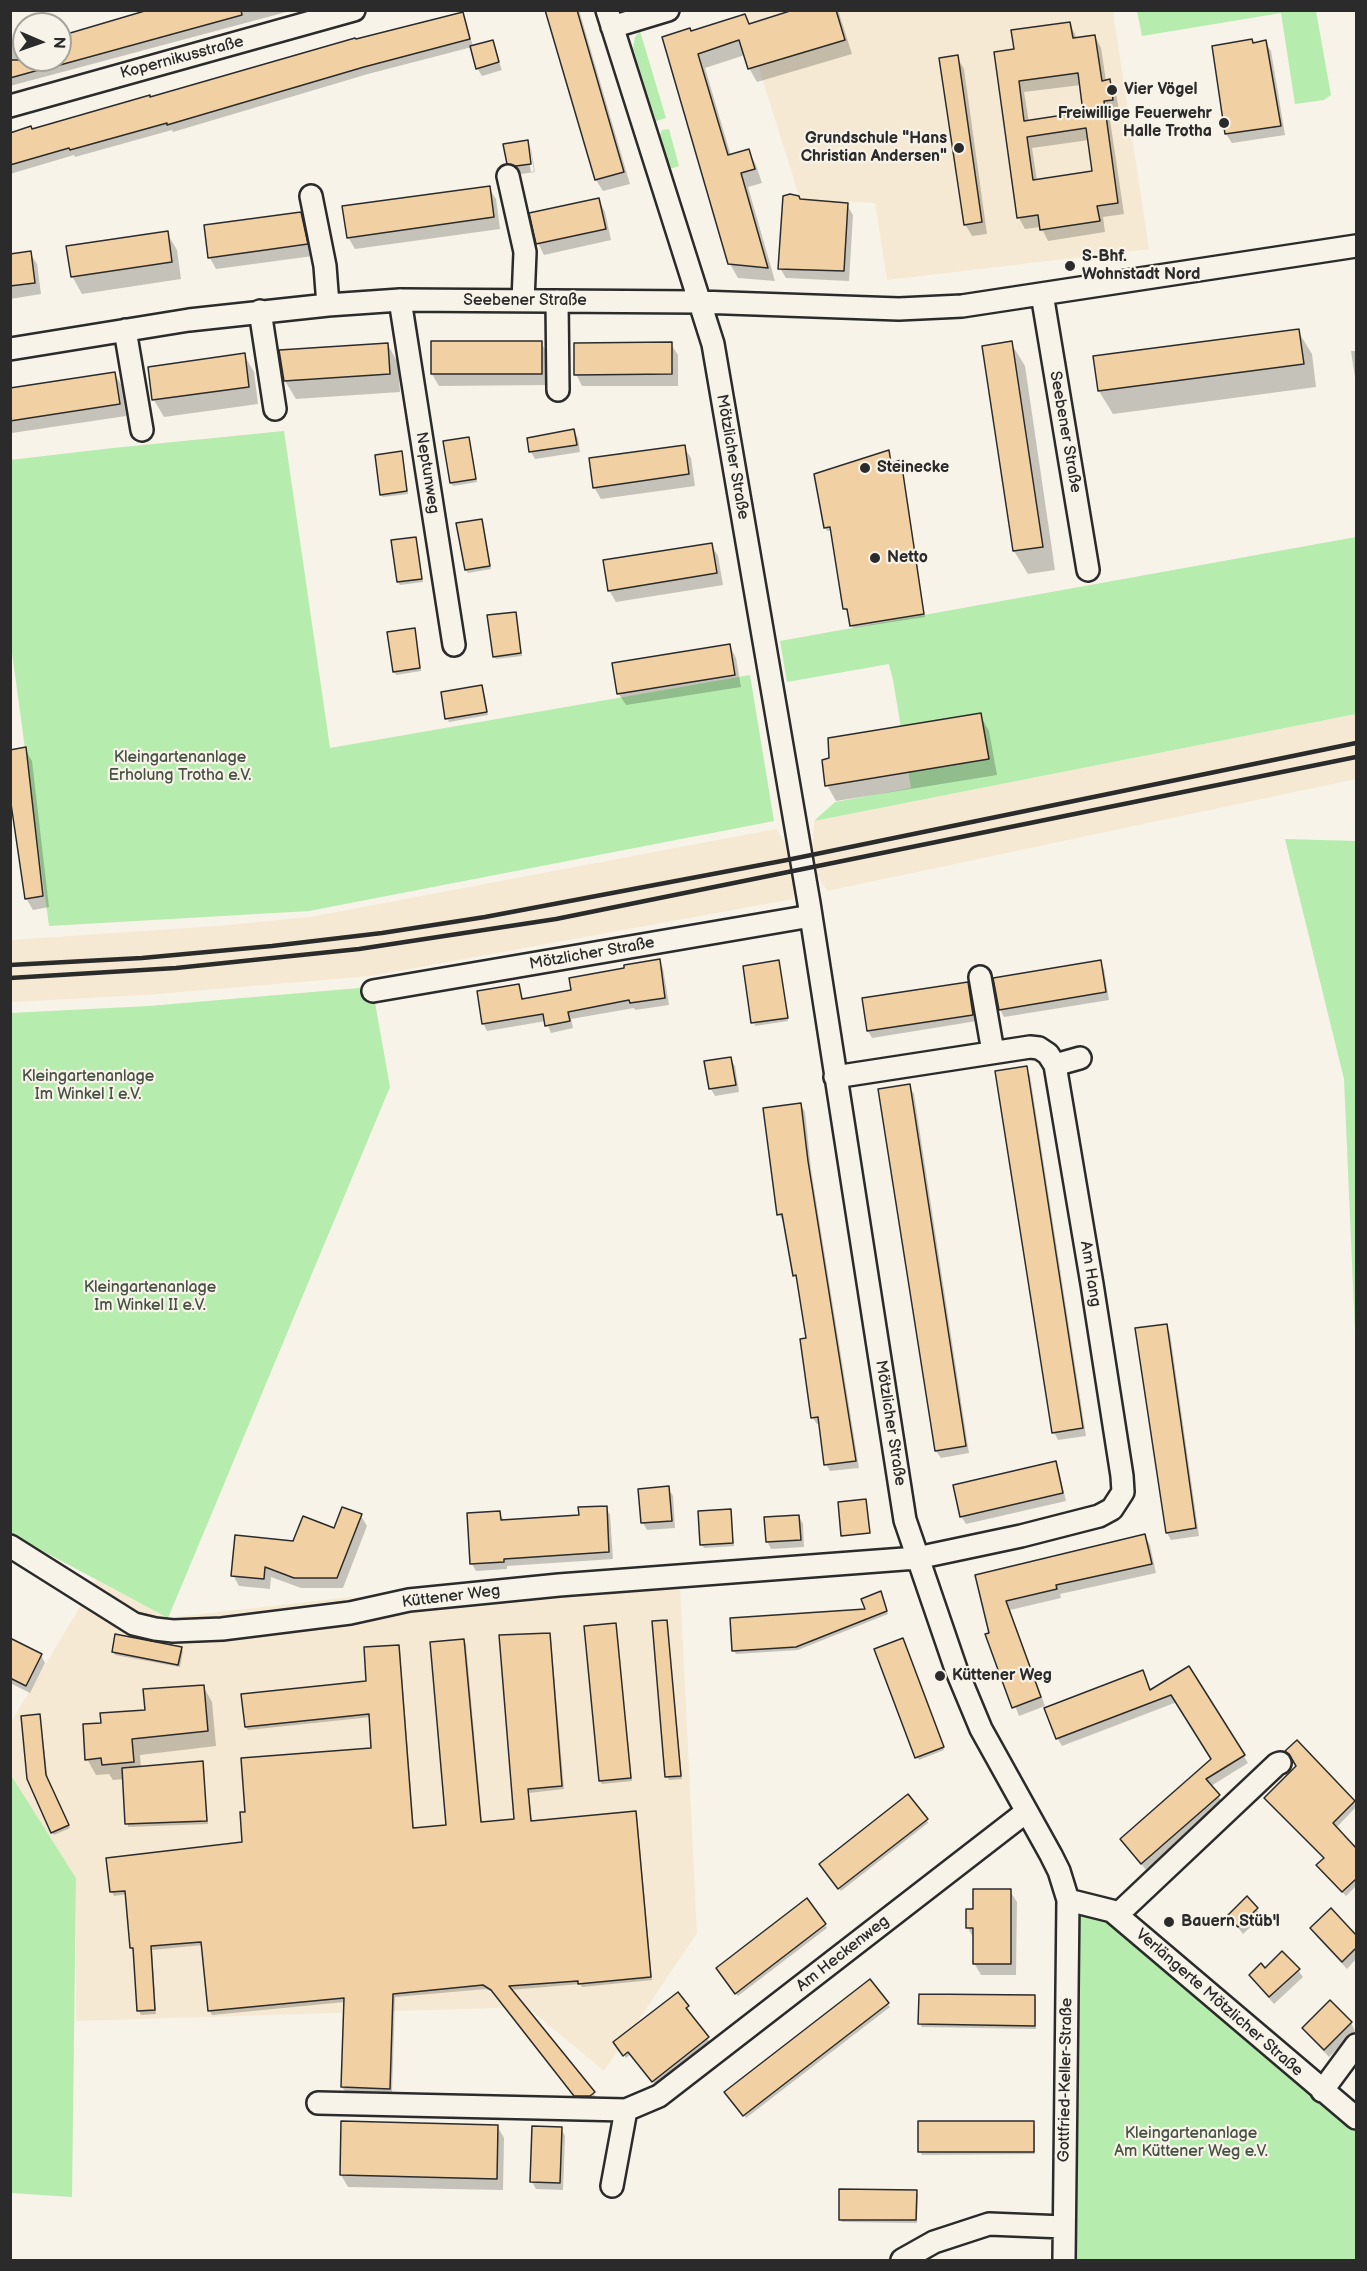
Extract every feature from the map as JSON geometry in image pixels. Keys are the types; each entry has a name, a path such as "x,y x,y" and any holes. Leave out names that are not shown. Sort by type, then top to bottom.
{"street":[{"name":"Kopernikusstraße","path":"10,106 354,10"},
{"path":"609,19 668,10"},
{"name":"Mötzlicher Straße","path":"609,19 713,344 811,916 905,1520 956,1669 981,1728 1059,1871 1068,1900"},
{"path":"508,176 525,252 523,301"},
{"path":"311,196 325,266 328,305"},
{"name":"Seebener Straße","path":"10,349 260,311 400,300 699,302 899,309 962,306 1356,246"},
{"name":"Seebener Straße","path":"1042,294 1088,570"},
{"name":"Neptunweg","path":"400,300 454,645"},
{"path":"557,301 558,390"},
{"path":"260,311 275,409"},
{"path":"125,330 142,430"},
{"name":"Mötzlicher Straße","path":"373,991 811,916"},
{"path":"980,977 993,1052"},
{"path":"835,1077 1030,1047 1039,1048 1048,1054 1055,1065 1080,1058"},
{"name":"Am Hang","path":"917,1558 1021,1536 1099,1516 1112,1509 1123,1492 1092,1284 1055,1065"},
{"name":"Küttener Weg","path":"10,1546 134,1624 173,1631 222,1629 350,1613 409,1600 547,1586 917,1558"},
{"path":"1117,1915 1276,1764 1280,1763"},
{"name":"Am Heckenweg","path":"626,2110 659,2096 1026,1812"},
{"name":"Verlängerte Mötzlicher Straße","path":"1068,1900 1103,1907 1117,1915 1356,2118"},
{"name":"Gottfried-Keller-Straße","path":"1064,2260 1068,1900"},
{"path":"1322,2091 1356,2045"},
{"path":"318,2103 626,2110 612,2186"},
{"path":"902,2260 934,2242 989,2224 1064,2227"}],"shaded area":[{"name":"Grundschule \"Hans Christian Andersen\"","path":"741,11 1113,11 1149,249 887,280 875,203 800,199"},
{"path":"1356,714 1356,779 827,891 819,877 795,882 793,899 371,976 145,995 11,1002 11,940 217,926 310,917 776,829 789,849 813,844 814,821"},
{"path":"96,1580 168,1618 341,1598 680,1585 697,1933 604,2071 527,2007 76,2021 76,1878 11,1775 11,1722"}],"green space":[{"path":"1137,11 1316,11 1331,95 1324,100 1295,104 1281,13 1142,36"},
{"path":"640,31 666,118 656,121 633,48 635,37"},
{"path":"669,129 679,166 670,169 660,135 662,130"},
{"name":"Kleingartenanlage Erholung Trotha e.V.","path":"284,431 330,748 750,675 774,821 309,911 49,926 11,645 10,460"},
{"path":"1356,537 1356,714 814,821 835,802 911,788 893,680 889,664 787,682 780,641"},
{"path":"1285,839 1356,841 1356,1355 1344,1079"},
{"name":"Kleingartenanlage Im Winkel II e.V.","path":"371,987 390,1087 168,1618 11,1534 10,1013 149,1006"},
{"path":"11,1775 76,1878 72,2197 11,2193"},
{"name":"Kleingartenanlage Am Küttener Weg e.V.","path":"1076,1910 1101,1915 1356,2128 1356,2260 1072,2260"}],"building":[{"path":"148,10 241,10 242,15 72,62 72,32"},
{"path":"545,10 577,10 624,172 595,180"},
{"path":"793,10 836,10 845,40 748,69 739,40 698,54 728,155 749,149 755,169 741,173 768,268 728,264 662,37 690,28 691,31 745,14 749,24"},
{"path":"463,12 470,39 364,67 167,125 167,123 10,165 10,133 31,126 32,129 150,95 150,97 355,38"},
{"path":"1070,22 1073,38 1095,35 1102,81 1110,79 1113,100 1104,101 1118,203 1097,206 1100,221 1040,230 1038,215 1017,218 994,52 1014,49 1011,30","holes":["1078,73 1083,112 1024,121 1019,81","1086,128 1092,171 1033,180 1027,137"]},
{"path":"1252,39 1253,43 1266,40 1281,126 1225,134 1212,46"},
{"path":"493,40 499,62 476,69 470,46"},
{"path":"958,55 982,222 964,225 939,58"},
{"path":"10,60 12,60 12,72 32,72 10,78"},
{"path":"528,140 531,164 516,166 507,164 503,144"},
{"path":"490,186 494,217 347,238 342,206"},
{"path":"790,194 799,196 800,199 848,203 844,271 778,269 783,196"},
{"path":"599,198 606,229 536,244 529,213"},
{"path":"301,212 308,244 208,258 204,225"},
{"path":"168,231 172,262 71,277 66,246"},
{"path":"31,251 35,283 10,286 10,254"},
{"path":"1299,329 1304,364 1098,391 1093,356"},
{"path":"431,341 542,341 542,374 431,374"},
{"path":"1012,341 1043,547 1013,551 982,346"},
{"path":"672,342 672,374 574,375 574,343"},
{"path":"388,343 390,374 284,381 279,350"},
{"path":"245,353 249,387 152,400 148,367"},
{"path":"115,372 120,404 10,421 10,388"},
{"path":"574,429 577,445 529,452 527,438"},
{"path":"469,437 476,479 450,483 443,441"},
{"path":"685,445 689,474 593,488 589,458"},
{"name":"Netto","path":"889,450 891,463 901,460 924,614 850,626 847,609 843,609 830,527 824,528 814,474"},
{"path":"402,451 407,491 380,495 375,455"},
{"path":"482,519 490,566 465,570 456,523"},
{"path":"416,537 422,579 397,582 391,540"},
{"path":"712,543 717,573 608,591 603,560"},
{"path":"516,612 521,653 493,657 487,615"},
{"path":"415,628 420,668 393,672 387,632"},
{"path":"730,644 735,675 617,694 612,663"},
{"path":"482,685 487,712 445,719 441,692"},
{"path":"981,713 989,759 825,786 822,760 829,758 828,738"},
{"path":"26,747 43,896 25,899 10,797 10,750"},
{"path":"660,959 665,998 630,1003 629,1000 568,1012 570,1021 545,1026 543,1014 482,1024 477,991 519,984 522,999 571,990 569,978"},
{"path":"779,960 788,1018 751,1023 743,966"},
{"path":"1101,960 1106,992 999,1010 993,978"},
{"path":"968,982 973,1015 867,1031 862,998"},
{"path":"731,1057 736,1085 709,1089 704,1061"},
{"path":"1027,1066 1083,1428 1052,1433 995,1071"},
{"path":"910,1084 966,1446 935,1451 878,1089"},
{"path":"801,1103 808,1161 856,1461 824,1465 818,1417 811,1418 800,1339 806,1338 796,1275 793,1276 782,1214 777,1215 763,1108"},
{"path":"1167,1324 1196,1528 1166,1533 1135,1328"},
{"path":"1056,1461 1063,1493 960,1517 953,1485"},
{"path":"669,1486 672,1521 641,1523 638,1489"},
{"path":"866,1499 870,1533 841,1536 838,1502"},
{"path":"607,1506 609,1552 504,1559 504,1562 470,1564 467,1513 500,1511 501,1520 579,1515 578,1507"},
{"path":"342,1507 362,1514 337,1578 294,1578 265,1567 264,1579 231,1576 235,1535 293,1541 303,1516 334,1528"},
{"path":"731,1509 733,1543 700,1545 698,1511"},
{"path":"799,1515 801,1540 766,1542 764,1517"},
{"path":"1145,1534 1152,1564 1056,1585 1057,1589 1006,1601 1041,1697 1012,1708 985,1634 989,1633 975,1575"},
{"path":"881,1591 887,1611 796,1647 732,1651 730,1618 865,1609 861,1599"},
{"path":"667,1620 681,1776 665,1777 652,1621"},
{"path":"616,1623 631,1778 599,1781 584,1626"},
{"path":"550,1633 562,1786 528,1789 531,1821 636,1811 651,1977 578,1984 578,1981 509,1986 595,2092 590,2096 574,2096 491,1990 483,1985 393,1994 390,2089 341,2087 344,1998 208,2011 201,1942 151,1946 155,2010 137,2011 133,1948 130,1948 125,1891 110,1892 106,1858 242,1842 240,1812 245,1812 241,1758 371,1748 369,1714 245,1727 241,1694 366,1681 364,1647 399,1645 413,1828 446,1825 430,1642 464,1639 481,1822 514,1819 499,1635"},
{"path":"115,1634 182,1647 178,1665 112,1652"},
{"path":"10,1638 42,1654 26,1686 10,1678"},
{"path":"903,1638 944,1747 915,1758 874,1649"},
{"path":"1189,1666 1245,1755 1206,1779 1220,1795 1141,1864 1120,1839 1211,1759 1171,1695 1056,1739 1044,1708 1143,1670 1150,1690"},
{"path":"204,1685 208,1731 132,1739 134,1762 102,1765 101,1758 85,1760 83,1724 101,1723 100,1713 145,1710 143,1689"},
{"path":"40,1714 46,1775 69,1825 51,1833 27,1779 21,1716"},
{"path":"1297,1740 1355,1801 1333,1823 1356,1848 1356,1879 1342,1892 1316,1865 1324,1858 1264,1798 1296,1766 1285,1751"},
{"path":"203,1761 207,1821 125,1824 122,1768"},
{"path":"908,1794 928,1819 838,1889 819,1864"},
{"path":"973,1889 1011,1889 1011,1964 973,1964 973,1928 966,1928 966,1909 973,1909"},
{"path":"1247,1896 1258,1908 1238,1927 1227,1916"},
{"path":"807,1898 826,1924 735,1994 716,1968"},
{"path":"1331,1908 1356,1935 1356,1948 1342,1962 1310,1928"},
{"path":"1282,1951 1300,1969 1269,1997 1249,1975 1261,1963 1265,1968"},
{"path":"870,1979 889,2003 743,2116 724,2092"},
{"path":"678,1992 689,2006 686,2008 709,2037 652,2082 628,2052 623,2056 613,2042"},
{"path":"919,1994 1035,1995 1035,2026 918,2024"},
{"path":"1330,2000 1352,2022 1324,2050 1302,2028"},
{"path":"341,2121 498,2125 497,2179 340,2175"},
{"path":"918,2121 1034,2121 1034,2152 918,2152"},
{"path":"532,2126 562,2127 560,2183 530,2182"},
{"path":"839,2189 917,2190 916,2220 839,2220"}],"railway":[{"path":"10,965 142,958 272,946 382,933 485,917 787,860 1356,743"},
{"path":"10,978 176,968 359,949 556,919 1356,757"}],"place":[{"name":"Vier Vögel","path":"1112,90"},
{"name":"Freiwillige Feuerwehr Halle Trotha","path":"1224,123"},
{"name":"Grundschule \"Hans Christian Andersen\"","path":"959,148"},
{"name":"S-Bhf. Wohnstadt Nord","path":"1070,266"},
{"name":"Steinecke","path":"865,468"},
{"name":"Netto","path":"875,558"},
{"name":"Küttener Weg","path":"940,1676"},
{"name":"Bauern Stüb'l","path":"1169,1922"}],"park label":[{"name":"Kleingartenanlage Im Winkel I e.V.","path":"88,1086"}]}
